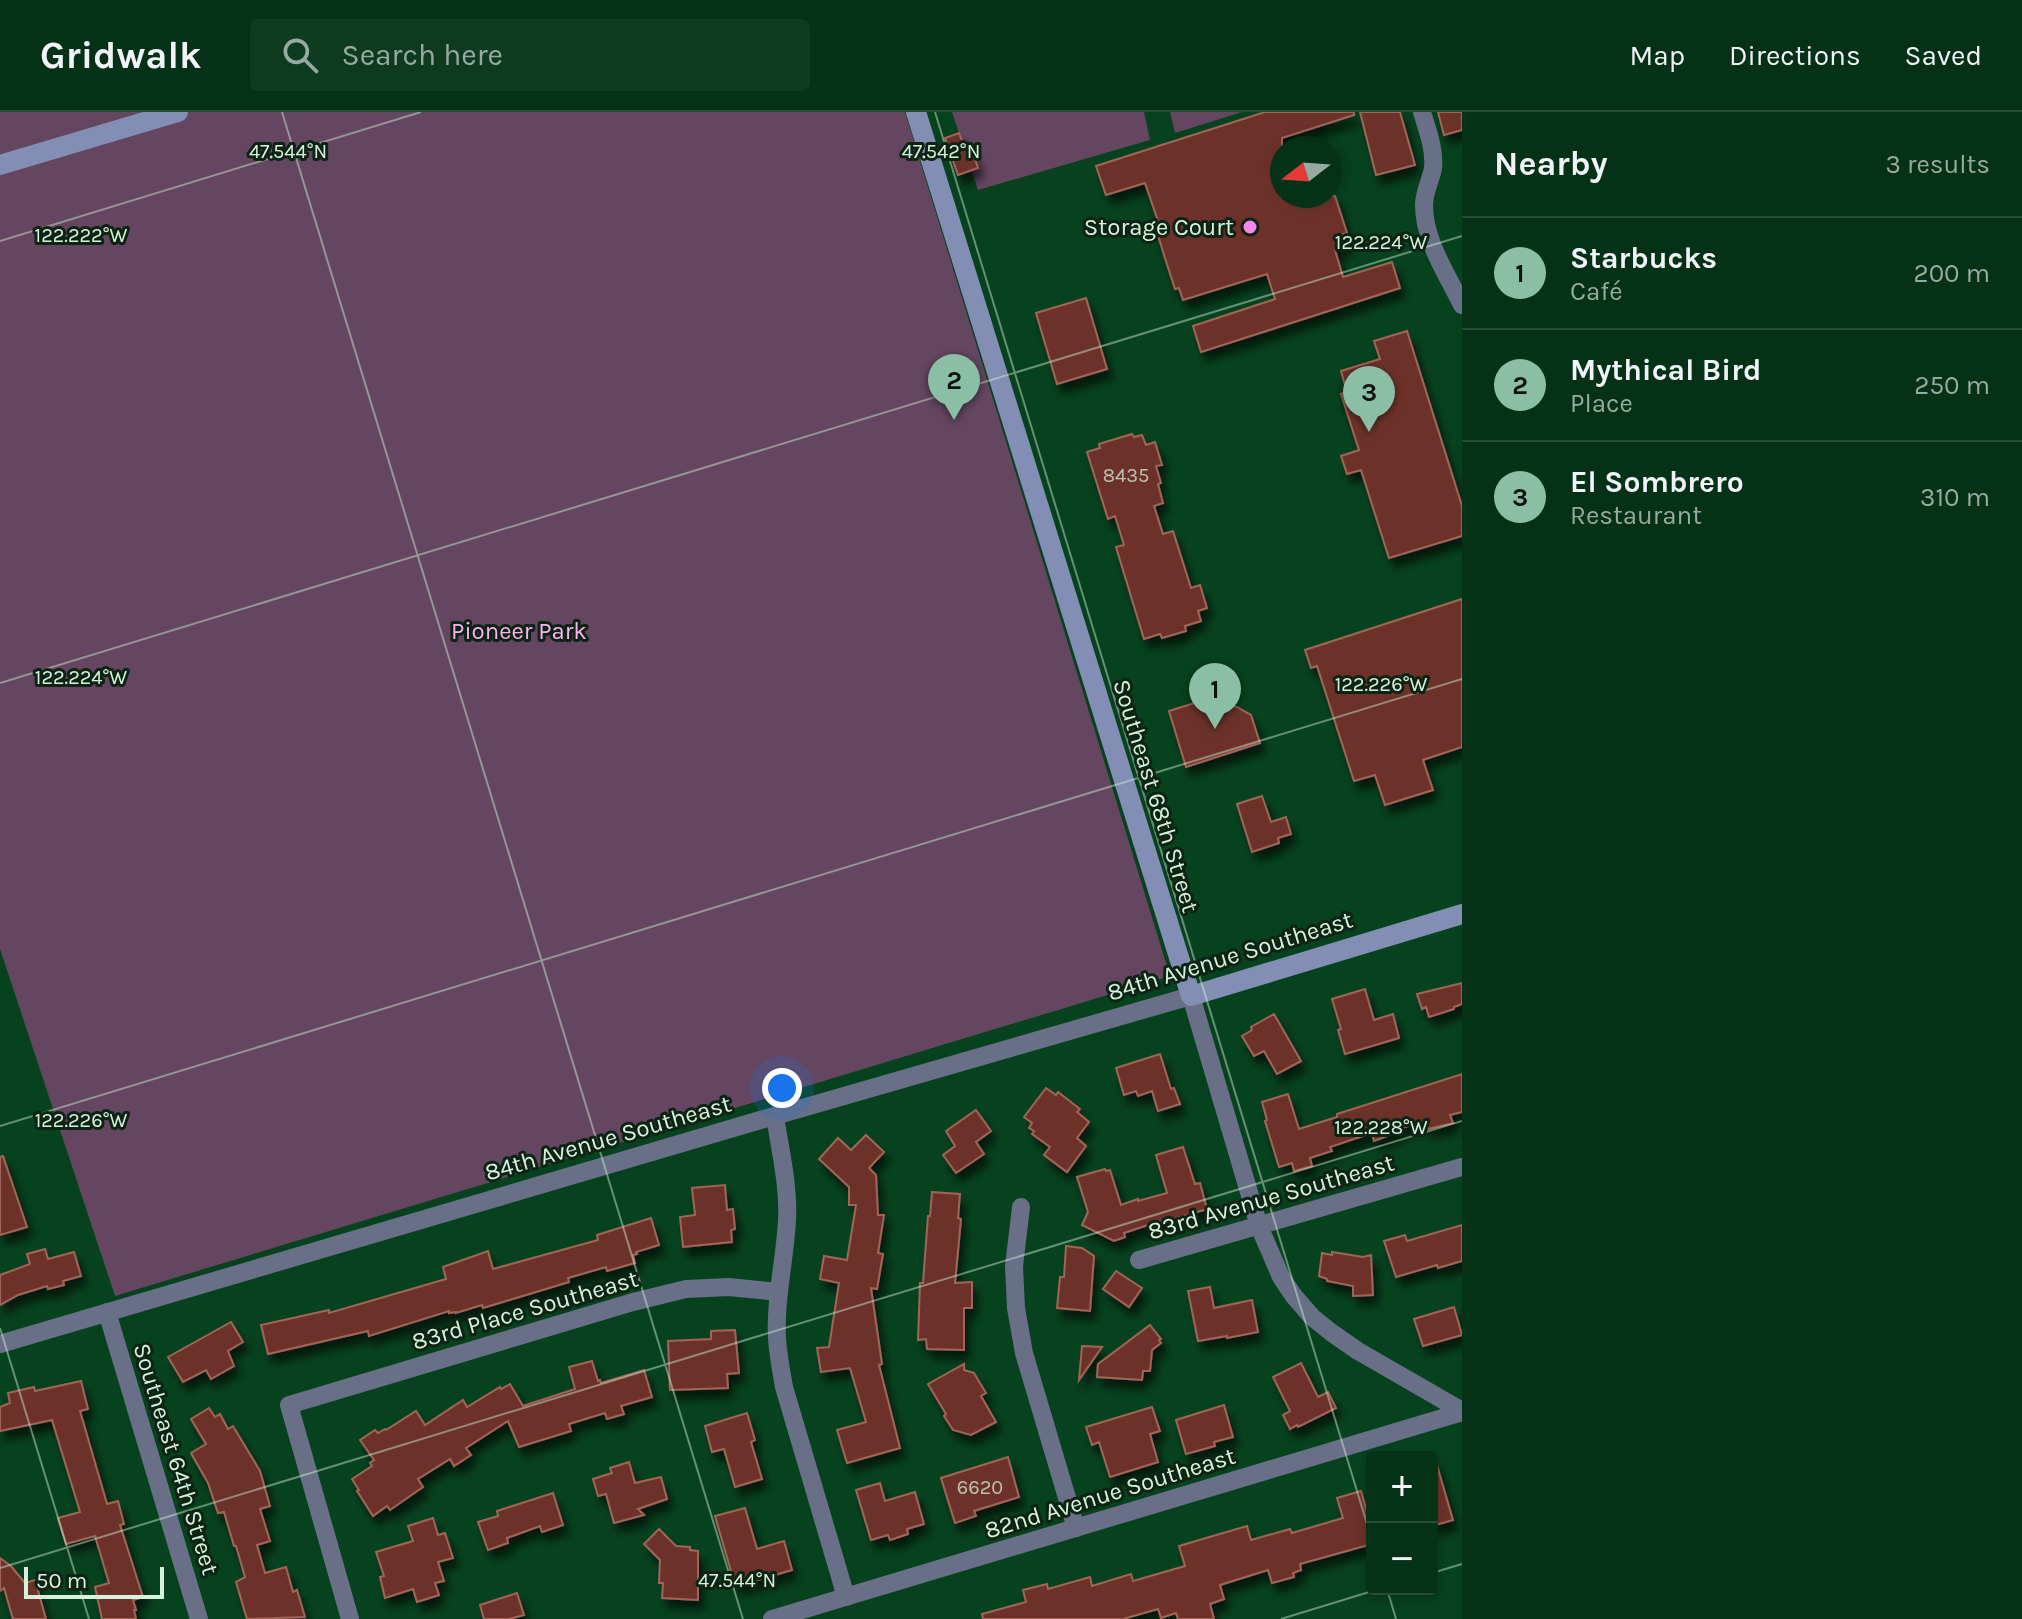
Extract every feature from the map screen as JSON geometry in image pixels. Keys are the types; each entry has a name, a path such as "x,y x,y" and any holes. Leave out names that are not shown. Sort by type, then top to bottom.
{"street":[{"path":"0,165 178,112"},
{"name":"Southeast 68th Street","path":"916,112 1191,996 1259,1226 1281,1277 1312,1317 1358,1351 1462,1412"},
{"path":"1422,112 1433,154 1433,168 1424,202 1426,223 1431,241 1462,305"},
{"name":"84th Avenue Southeast","path":"0,1344 1462,914"},
{"path":"775,1116 787,1218 777,1336 784,1387 846,1597"},
{"name":"83rd Avenue Southeast","path":"1139,1260 1462,1167"},
{"path":"1021,1207 1014,1266 1016,1308 1024,1353 1076,1528"},
{"name":"83rd Place Southeast","path":"350,1619 289,1405 686,1289 729,1287 779,1292"},
{"name":"Southeast 64th Street","path":"107,1312 199,1619"},
{"name":"82nd Avenue Southeast","path":"772,1619 1462,1412"}],"green space":[{"name":"Pioneer Park","path":"0,112 905,112 1170,976 115,1296 0,949"},
{"path":"952,112 1144,112 1150,140 978,190"},
{"path":"1170,112 1242,112 1175,133"}],"building":[{"path":"1265,112 1354,112 1354,115 1288,136 1270,136 1270,208 1339,208 1347,233 1343,234 1347,246 1335,250 1343,277 1392,262 1400,288 1201,352 1193,326 1275,299 1267,274 1183,300 1179,288 1175,289 1145,183 1106,195 1096,166"},
{"path":"1360,112 1400,112 1415,165 1376,175"},
{"path":"1438,112 1462,112 1462,130 1444,135"},
{"path":"959,133 965,149 971,147 978,168 958,175 945,138"},
{"path":"1086,298 1107,369 1057,384 1036,313"},
{"path":"1407,331 1462,506 1462,536 1389,558 1361,470 1347,474 1341,456 1359,450 1341,394 1347,392 1341,371 1380,359 1374,341"},
{"path":"1132,434 1134,437 1142,435 1146,445 1155,442 1162,465 1156,466 1163,503 1154,506 1163,534 1173,531 1191,588 1200,585 1207,608 1198,611 1201,621 1185,626 1186,631 1162,638 1160,634 1144,639 1116,547 1124,545 1115,516 1108,519 1087,452 1100,448 1099,444"},
{"path":"1462,599 1462,747 1423,760 1433,790 1385,805 1375,775 1354,781 1317,666 1311,668 1305,650"},
{"path":"1217,696 1251,715 1260,743 1186,767 1169,711"},
{"path":"1262,796 1271,822 1286,817 1291,834 1278,838 1279,843 1252,852 1237,804"},
{"path":"1462,983 1462,1004 1429,1017 1426,1007 1422,1009 1417,994"},
{"path":"1365,989 1374,1020 1393,1014 1399,1038 1345,1054 1332,999"},
{"path":"1274,1014 1301,1061 1277,1074 1264,1051 1254,1056 1242,1036"},
{"path":"1160,1054 1171,1089 1174,1088 1180,1104 1158,1111 1152,1091 1138,1096 1136,1091 1124,1095 1116,1068"},
{"path":"1462,1074 1462,1112 1450,1115 1453,1123 1428,1129 1426,1121 1398,1129 1399,1132 1374,1141 1372,1133 1330,1147 1332,1151 1310,1158 1312,1166 1294,1171 1292,1163 1279,1167 1262,1102 1288,1094 1299,1129"},
{"path":"1046,1088 1056,1095 1058,1092 1080,1109 1077,1112 1089,1122 1077,1138 1086,1146 1067,1172 1044,1155 1050,1147 1032,1134 1034,1131 1029,1128 1032,1123 1024,1117"},
{"path":"976,1110 991,1131 976,1142 984,1154 956,1173 943,1155 955,1146 946,1131"},
{"path":"866,1135 884,1152 869,1168 876,1175 878,1215 884,1215 878,1253 883,1254 877,1289 871,1288 882,1364 879,1365 900,1448 847,1463 837,1430 866,1422 850,1368 821,1372 817,1348 829,1347 839,1283 820,1279 824,1256 847,1260 856,1205 849,1205 849,1187 819,1159 838,1138 851,1150"},
{"path":"1183,1147 1195,1184 1200,1183 1207,1209 1124,1233 1125,1237 1114,1241 1082,1225 1088,1212 1077,1177 1110,1170 1121,1205 1167,1193 1156,1155"},
{"path":"3,1156 27,1227 0,1235 0,1157"},
{"path":"725,1185 727,1210 733,1209 735,1229 731,1230 732,1242 683,1247 680,1217 695,1215 692,1188"},
{"path":"932,1192 960,1194 958,1218 961,1219 955,1283 972,1282 972,1308 964,1308 964,1350 927,1349 926,1339 918,1340 920,1283 923,1283"},
{"path":"651,1218 659,1245 636,1252 633,1255 635,1263 607,1271 606,1267 568,1278 569,1282 483,1308 482,1305 456,1313 449,1311 369,1336 368,1331 268,1354 261,1325 329,1310 329,1313 446,1279 443,1267 488,1251 493,1269 598,1240 597,1235"},
{"path":"1462,1225 1462,1261 1396,1277 1384,1241 1405,1235 1407,1241"},
{"path":"1066,1246 1082,1248 1094,1256 1090,1311 1057,1308 1060,1277 1064,1277"},
{"path":"45,1249 48,1259 74,1252 81,1276 63,1281 64,1285 48,1289 47,1286 18,1295 0,1305 0,1275 30,1264 27,1254"},
{"path":"1332,1252 1363,1257 1371,1255 1373,1295 1353,1296 1353,1286 1327,1281 1319,1276 1322,1253 1332,1255"},
{"path":"1116,1271 1142,1288 1129,1307 1103,1289"},
{"path":"1210,1287 1214,1308 1252,1300 1258,1332 1198,1341 1188,1291"},
{"path":"1454,1307 1462,1335 1423,1346 1414,1319"},
{"path":"231,1322 243,1342 228,1351 234,1366 211,1379 206,1370 183,1382 168,1357"},
{"path":"1150,1325 1161,1343 1152,1350 1150,1371 1143,1371 1142,1380 1097,1377 1098,1364"},
{"path":"735,1330 739,1373 727,1374 728,1388 670,1390 668,1341 711,1339 711,1331"},
{"path":"1082,1346 1102,1347 1079,1380"},
{"path":"592,1361 601,1383 644,1370 652,1397 621,1406 624,1414 607,1419 605,1413 569,1424 571,1431 519,1447 508,1421 466,1448 471,1455 454,1466 450,1459 418,1479 423,1487 390,1510 387,1506 373,1516 357,1491 352,1479 372,1466 370,1463 374,1460 360,1440 375,1430 378,1433 386,1430 416,1411 425,1425 463,1400 467,1407 510,1384 523,1406 575,1389 569,1367"},
{"path":"1301,1363 1318,1397 1328,1392 1336,1408 1290,1429 1283,1415 1290,1411 1273,1377"},
{"path":"964,1364 964,1370 974,1373 986,1393 981,1396 996,1422 971,1435 953,1430 928,1384"},
{"path":"81,1381 88,1409 80,1411 107,1504 118,1501 124,1524 120,1525 143,1597 133,1600 136,1619 102,1619 95,1587 109,1583 95,1536 66,1544 58,1518 80,1512 52,1420 0,1431 0,1407 10,1403 8,1393 34,1387 35,1391"},
{"path":"1224,1405 1233,1437 1186,1454 1176,1420"},
{"path":"1152,1407 1160,1431 1150,1434 1158,1462 1110,1477 1099,1442 1092,1445 1086,1427"},
{"path":"209,1408 215,1417 220,1414 228,1429 233,1426 260,1471 270,1506 260,1509 270,1541 257,1545 265,1573 286,1567 305,1617 247,1619 236,1582 245,1577 236,1546 224,1512 218,1513 208,1483 191,1453 206,1444 191,1419"},
{"path":"747,1413 755,1440 751,1442 762,1479 735,1487 724,1449 712,1452 705,1426"},
{"path":"1008,1457 1019,1497 974,1511 976,1516 955,1523 941,1478"},
{"path":"629,1462 635,1483 661,1477 667,1499 638,1509 644,1515 614,1523 606,1494 598,1496 593,1479 612,1473 610,1468"},
{"path":"1438,1469 1453,1520 1438,1524"},
{"path":"880,1483 885,1501 915,1492 924,1524 907,1529 908,1534 890,1540 888,1535 871,1540 856,1490"},
{"path":"1361,1491 1366,1509 1366,1546 1300,1564 1301,1570 1293,1573 1294,1577 1272,1583 1268,1570 1220,1585 1224,1599 1210,1604 1214,1619 1178,1619 1176,1613 1161,1618 1158,1609 1123,1619 983,1619 982,1614 1026,1602 1023,1590 1047,1584 1048,1589 1090,1577 1092,1586 1131,1574 1133,1581 1185,1566 1179,1546 1247,1526 1251,1540 1290,1529 1292,1533 1343,1518 1337,1498"},
{"path":"553,1493 563,1525 542,1532 540,1526 507,1538 508,1543 488,1550 478,1522 498,1516 497,1511"},
{"path":"745,1508 757,1549 784,1541 792,1570 735,1585 715,1516"},
{"path":"433,1518 438,1535 445,1533 453,1558 438,1562 444,1581 435,1583 439,1595 417,1602 413,1589 385,1598 380,1577 384,1576 376,1552 413,1541 408,1526"},
{"path":"659,1529 676,1546 698,1551 698,1600 662,1598 660,1560 644,1544"},
{"path":"0,1558 25,1583 35,1580 46,1619 13,1619 4,1588 0,1591"},
{"path":"517,1593 524,1615 509,1619 484,1619 480,1605"}],"place":[{"name":"Storage Court","path":"1250,227"},
{"name":"Mythical Bird","path":"954,420"},
{"name":"El Sombrero","path":"1369,432"},
{"name":"Starbucks","path":"1215,729"}]}
